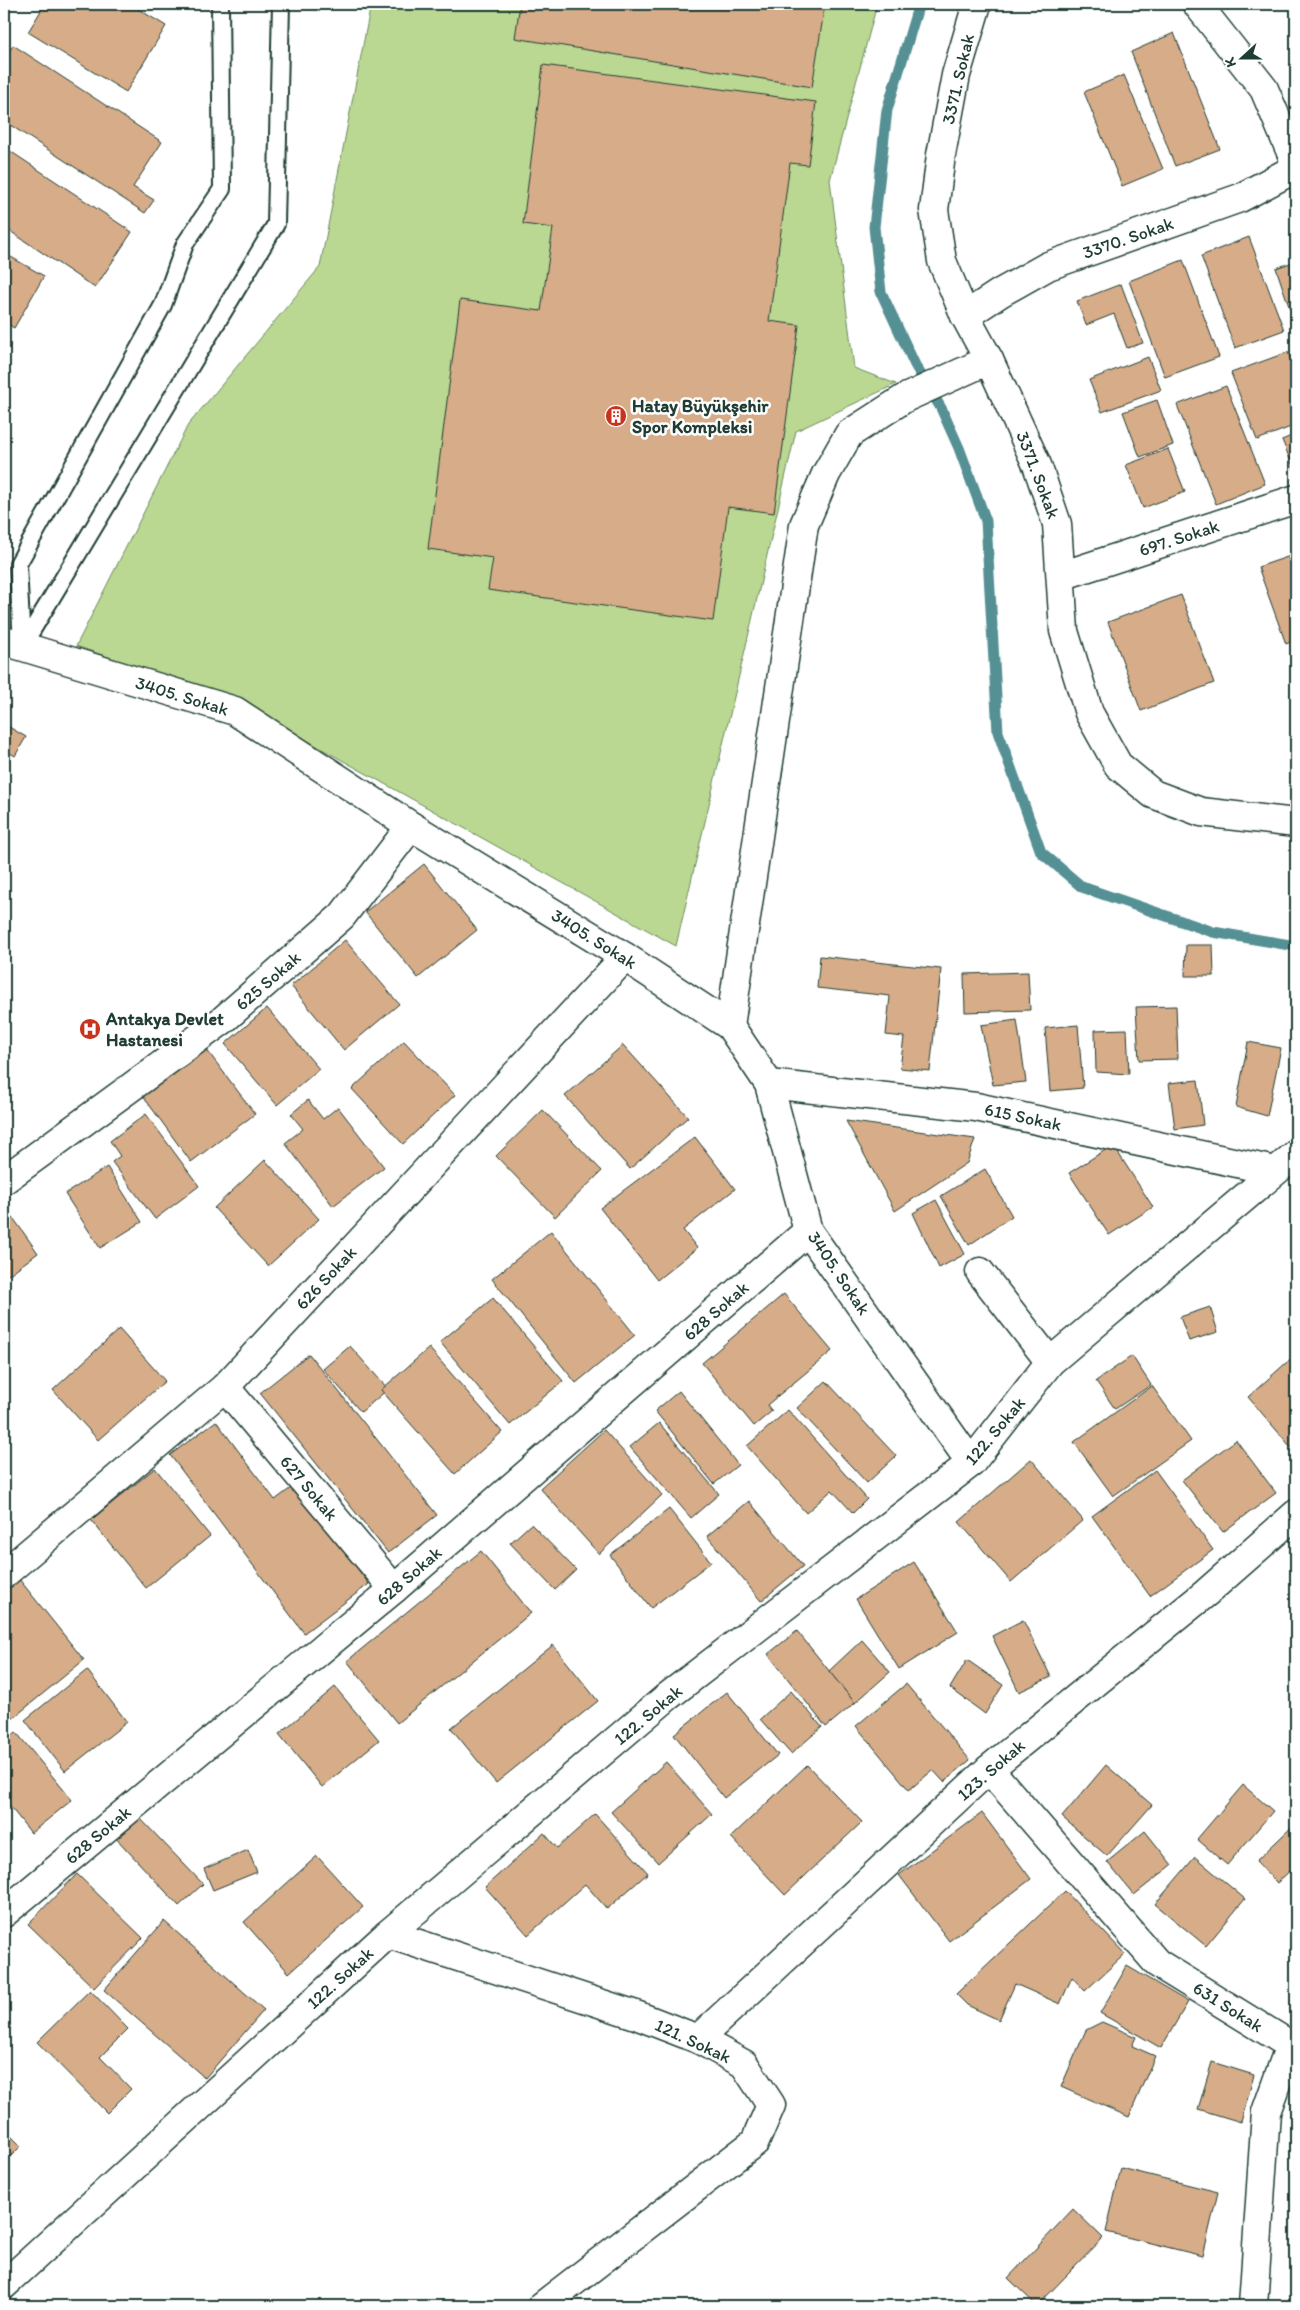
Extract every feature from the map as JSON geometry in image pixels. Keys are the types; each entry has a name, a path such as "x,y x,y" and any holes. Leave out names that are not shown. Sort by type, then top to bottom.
{"street":[{"name":"3371. Sokak","path":"977,4 956,74 934,210 942,261 965,316 988,360 1037,465 1049,498 1057,524 1064,631 1089,713 1118,765 1153,794 1201,812 1296,823"},
{"path":"1197,4 1264,89 1296,164"},
{"name":"3370. Sokak","path":"965,316 1048,266 1240,198 1296,168"},
{"path":"730,1026 804,526 826,474 849,434 905,398 988,360"},
{"name":"697. Sokak","path":"1061,576 1296,499"},
{"name":"3405. Sokak","path":"13,644 235,712 412,826 625,957 730,1026 769,1084 808,1231 971,1463"},
{"name":"625 Sokak","path":"4,1180 223,1020 342,916 412,826"},
{"name":"626 Sokak","path":"4,1574 224,1387 625,957"},
{"name":"615 Sokak","path":"769,1084 976,1107 1275,1171"},
{"name":"122. Sokak","path":"4,2285 388,1934 667,1697 971,1463 1050,1362 1296,1154"},
{"name":"628 Sokak","path":"4,1913 394,1590 808,1231"},
{"path":"980,1272 1050,1362"},
{"name":"627 Sokak","path":"224,1387 394,1590"},
{"name":"123. Sokak","path":"698,2039 989,1769 1206,1593 1296,1514"},
{"name":"631 Sokak","path":"989,1769 1157,1963 1290,2045 1266,2112 1253,2306"},
{"name":"121. Sokak","path":"388,1934 636,2015 698,2039 744,2064 771,2105 755,2142 542,2306"}],"lane":[{"path":"13,644 18,564 163,305 184,244 222,189 220,4"},
{"path":"13,644 276,224 281,4"}],"green space":[{"path":"371,4 877,4 830,180 854,368 896,384 796,431 676,946 234,700 76,646 188,425 320,267"}],"building":[{"path":"45,4 130,4 166,26 126,92 28,32"},
{"path":"520,4 825,4 812,87 515,38"},
{"path":"1174,33 1220,149 1175,166 1131,52"},
{"path":"13,45 162,142 133,187 154,200 145,213 4,121 4,60"},
{"name":"Hatay Büyükşehir Spor Kompleksi","path":"543,65 816,102 808,165 790,163 769,321 799,325 774,513 728,507 713,621 488,590 493,558 428,549 460,300 541,311 553,228 523,224"},
{"path":"1124,75 1163,169 1122,186 1084,92"},
{"path":"4,147 132,232 95,288 4,227"},
{"path":"1249,237 1284,330 1235,348 1201,256"},
{"path":"4,253 44,276 14,328 4,322"},
{"path":"1183,260 1219,357 1165,377 1129,281"},
{"path":"1296,261 1296,327 1276,268"},
{"path":"1121,284 1143,343 1127,348 1114,314 1086,325 1077,301"},
{"path":"1288,352 1296,375 1296,425 1257,440 1231,373"},
{"path":"1148,357 1161,390 1102,412 1089,380"},
{"path":"1226,386 1265,484 1216,504 1177,405"},
{"path":"1157,400 1173,445 1140,457 1123,412"},
{"path":"1296,434 1296,474 1282,440"},
{"path":"1168,449 1185,492 1143,508 1126,465"},
{"path":"1296,554 1296,640 1286,644 1258,567"},
{"path":"1181,595 1214,683 1141,711 1108,622"},
{"path":"4,724 26,737 15,756 4,749"},
{"path":"424,864 477,930 418,978 365,912"},
{"path":"345,940 399,1004 344,1050 291,986"},
{"path":"1186,945 1213,945 1214,976 1185,976"},
{"path":"820,956 941,969 930,1071 900,1068 904,1037 886,1035 890,996 817,988"},
{"path":"1028,972 1030,1010 965,1012 964,974"},
{"path":"1176,1006 1178,1059 1139,1060 1136,1007"},
{"path":"267,1008 319,1069 277,1105 225,1044"},
{"path":"1017,1020 1026,1082 993,1085 981,1025"},
{"path":"1078,1025 1083,1088 1050,1091 1045,1028"},
{"path":"1127,1029 1129,1074 1096,1072 1095,1030"},
{"path":"404,1041 455,1095 403,1144 352,1089"},
{"path":"1248,1042 1281,1048 1267,1116 1236,1107"},
{"path":"203,1045 255,1114 191,1162 140,1092"},
{"path":"623,1045 688,1117 630,1169 565,1096"},
{"path":"1198,1080 1203,1125 1175,1129 1169,1083"},
{"path":"308,1100 323,1119 338,1107 384,1167 333,1206 285,1143 303,1129 291,1114"},
{"path":"543,1110 602,1171 555,1217 496,1156"},
{"path":"146,1114 199,1186 155,1219 112,1162 120,1156 110,1141"},
{"path":"846,1121 975,1139 967,1163 895,1211"},
{"path":"695,1137 735,1189 683,1230 697,1248 657,1280 600,1208"},
{"path":"1113,1145 1153,1207 1109,1235 1069,1173"},
{"path":"265,1160 319,1219 268,1266 214,1208"},
{"path":"107,1167 142,1222 100,1248 65,1194"},
{"path":"985,1169 1012,1216 969,1245 941,1196"},
{"path":"936,1200 965,1254 939,1268 913,1213"},
{"path":"4,1205 38,1253 4,1278"},
{"path":"551,1231 635,1335 576,1383 492,1279"},
{"path":"784,1294 832,1351 767,1405 772,1411 754,1426 702,1363"},
{"path":"493,1298 563,1381 510,1425 440,1342"},
{"path":"1210,1307 1218,1332 1189,1341 1180,1317"},
{"path":"119,1329 165,1381 98,1440 53,1390"},
{"path":"350,1346 388,1389 361,1412 323,1369"},
{"path":"429,1348 502,1432 455,1474 381,1390"},
{"path":"309,1354 437,1515 388,1553 260,1393"},
{"path":"1296,1354 1296,1453 1248,1397"},
{"path":"1132,1356 1151,1385 1115,1409 1096,1381"},
{"path":"826,1381 896,1456 867,1483 797,1408"},
{"path":"1152,1386 1191,1441 1113,1496 1074,1442"},
{"path":"679,1391 738,1465 714,1484 655,1411"},
{"path":"788,1410 867,1499 853,1513 832,1490 806,1513 747,1446"},
{"path":"216,1421 275,1500 295,1485 369,1584 304,1633 170,1455"},
{"path":"659,1423 719,1494 691,1518 630,1447"},
{"path":"604,1430 662,1495 599,1554 540,1488"},
{"path":"1236,1440 1276,1493 1223,1532 1182,1480"},
{"path":"1031,1459 1083,1520 1011,1582 959,1522"},
{"path":"155,1468 210,1536 146,1588 91,1520"},
{"path":"1155,1470 1213,1550 1150,1596 1092,1516"},
{"path":"749,1501 803,1566 761,1601 707,1536"},
{"path":"669,1509 711,1562 651,1608 610,1555"},
{"path":"531,1524 576,1570 555,1590 510,1543"},
{"path":"481,1551 531,1613 397,1723 347,1661"},
{"path":"914,1562 958,1632 899,1669 856,1599"},
{"path":"19,1579 84,1660 12,1719 4,1709 4,1591"},
{"path":"1023,1620 1051,1677 1019,1692 992,1636"},
{"path":"797,1631 855,1703 826,1727 768,1654"},
{"path":"862,1640 890,1672 855,1703 829,1671"},
{"path":"553,1645 598,1701 496,1783 451,1728"},
{"path":"967,1660 1003,1685 985,1714 950,1688"},
{"path":"87,1670 127,1722 65,1771 25,1720"},
{"path":"906,1684 970,1760 944,1782 933,1770 909,1790 856,1726"},
{"path":"335,1687 379,1740 322,1787 279,1734"},
{"path":"791,1691 822,1727 791,1754 760,1719"},
{"path":"727,1692 778,1755 724,1798 674,1734"},
{"path":"16,1732 72,1800 31,1833 4,1799 4,1742"},
{"path":"666,1762 712,1814 658,1863 611,1812"},
{"path":"807,1765 862,1822 785,1895 731,1837"},
{"path":"1106,1765 1152,1805 1107,1856 1062,1817"},
{"path":"1243,1785 1273,1811 1227,1865 1197,1839"},
{"path":"982,1813 1031,1879 949,1941 899,1875"},
{"path":"595,1814 648,1873 607,1909 585,1884 528,1935 485,1887 544,1833 557,1848"},
{"path":"137,1815 203,1884 179,1906 114,1836"},
{"path":"1296,1823 1296,1865 1277,1883 1256,1861"},
{"path":"1145,1831 1172,1865 1134,1895 1107,1862"},
{"path":"248,1850 257,1872 213,1890 204,1869"},
{"path":"317,1856 363,1907 289,1973 244,1922"},
{"path":"1195,1857 1245,1899 1206,1946 1155,1904"},
{"path":"77,1874 143,1938 94,1988 28,1924"},
{"path":"1065,1891 1125,1954 1085,1991 1072,1977 1060,2004 1015,1984 999,2020 967,2005 956,1994"},
{"path":"164,1921 264,2010 205,2078 104,1990"},
{"path":"1127,1966 1188,2002 1161,2048 1100,2013"},
{"path":"90,1990 128,2029 100,2057 131,2089 107,2113 37,2042"},
{"path":"1102,2022 1136,2037 1132,2046 1155,2056 1129,2117 1061,2087 1086,2030"},
{"path":"1212,2062 1254,2075 1241,2122 1198,2109"},
{"path":"4,2129 21,2146 4,2163"},
{"path":"1121,2168 1218,2192 1203,2256 1106,2232"},
{"path":"1073,2209 1103,2238 1037,2306 1008,2278"}],"waterway":[{"path":"919,4 887,110 874,227 881,292 915,365 941,408 959,448 986,521 998,732 1041,852 1082,887 1213,932 1296,946"}],"place":[{"name":"Hatay Büyükşehir Spor Kompleksi","path":"616,416"},
{"name":"Antakya Devlet Hastanesi","path":"90,1029"}]}
